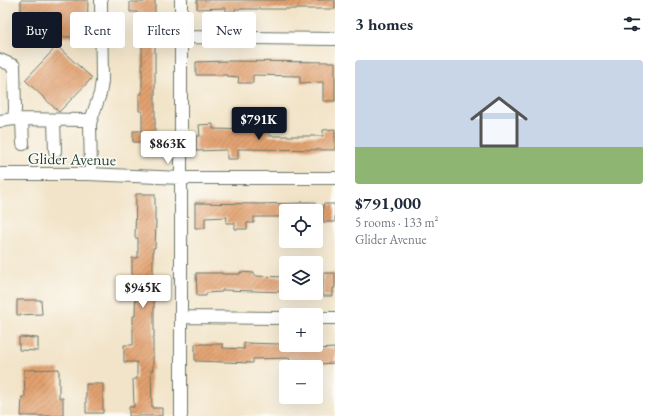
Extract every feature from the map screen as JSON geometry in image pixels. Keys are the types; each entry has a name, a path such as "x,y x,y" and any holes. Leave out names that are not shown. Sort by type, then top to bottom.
{"street":[{"path":"90,174 90,123 100,94 102,81 101,0"},
{"path":"181,0 181,12"},
{"path":"194,37 335,39"},
{"path":"181,48 181,416"},
{"path":"0,60 14,66 15,109 23,144"},
{"path":"0,121 86,120 90,123"},
{"path":"54,121 55,151"},
{"name":"Glider Avenue","path":"0,174 90,174 181,178 335,178"},
{"path":"181,317 279,318"},
{"path":"323,318 335,318"}],"building":[{"path":"21,0 88,0 88,12 70,12 70,37 62,37 62,12 21,12"},
{"path":"144,0 155,0 155,12 130,12 130,2 144,2"},
{"path":"197,0 335,0 335,9 235,9 235,12 226,12 226,8 197,9"},
{"path":"55,48 59,48 92,78 59,112 25,80"},
{"path":"142,48 155,48 155,155 142,155 142,142 133,142 133,131 142,131 142,111 139,111 139,94 142,94"},
{"path":"196,62 335,62 335,101 323,101 323,82 300,83 300,76 253,75 253,83 238,83 239,77 227,75 196,75"},
{"path":"213,124 213,129 258,130 258,128 269,128 269,136 323,136 323,130 335,129 335,150 238,149 238,159 227,159 227,150 196,151 196,136 200,136 199,125"},
{"path":"136,194 155,194 156,221 155,248 153,248 153,277 149,277 149,299 154,299 153,370 151,370 152,408 162,408 162,416 129,416 129,407 134,407 133,379 137,379 137,362 124,362 124,345 133,345 133,316 135,316 136,277 132,277 132,258 138,258 138,238 135,238"},
{"path":"315,202 315,204 279,204 279,217 254,217 254,223 247,223 247,229 235,229 235,223 226,223 227,217 205,218 205,228 195,228 195,203"},
{"path":"323,204 335,204 335,222 323,222"},
{"path":"240,272 254,273 254,276 279,277 279,292 222,290 222,292 206,293 206,296 197,296 196,273 240,274"},
{"path":"323,273 335,273 335,288 333,288 333,296 323,296"},
{"path":"17,300 41,300 42,314 17,315"},
{"path":"19,337 38,338 38,351 19,350"},
{"path":"244,343 279,344 279,352 323,352 323,349 335,348 335,363 323,364 323,360 290,360 290,358 253,359 253,363 195,361 195,344 223,344 223,348 244,349"},
{"path":"59,369 59,398 63,398 63,416 21,416 22,397 25,397 24,370"},
{"path":"86,384 103,384 103,413 86,413"}]}
